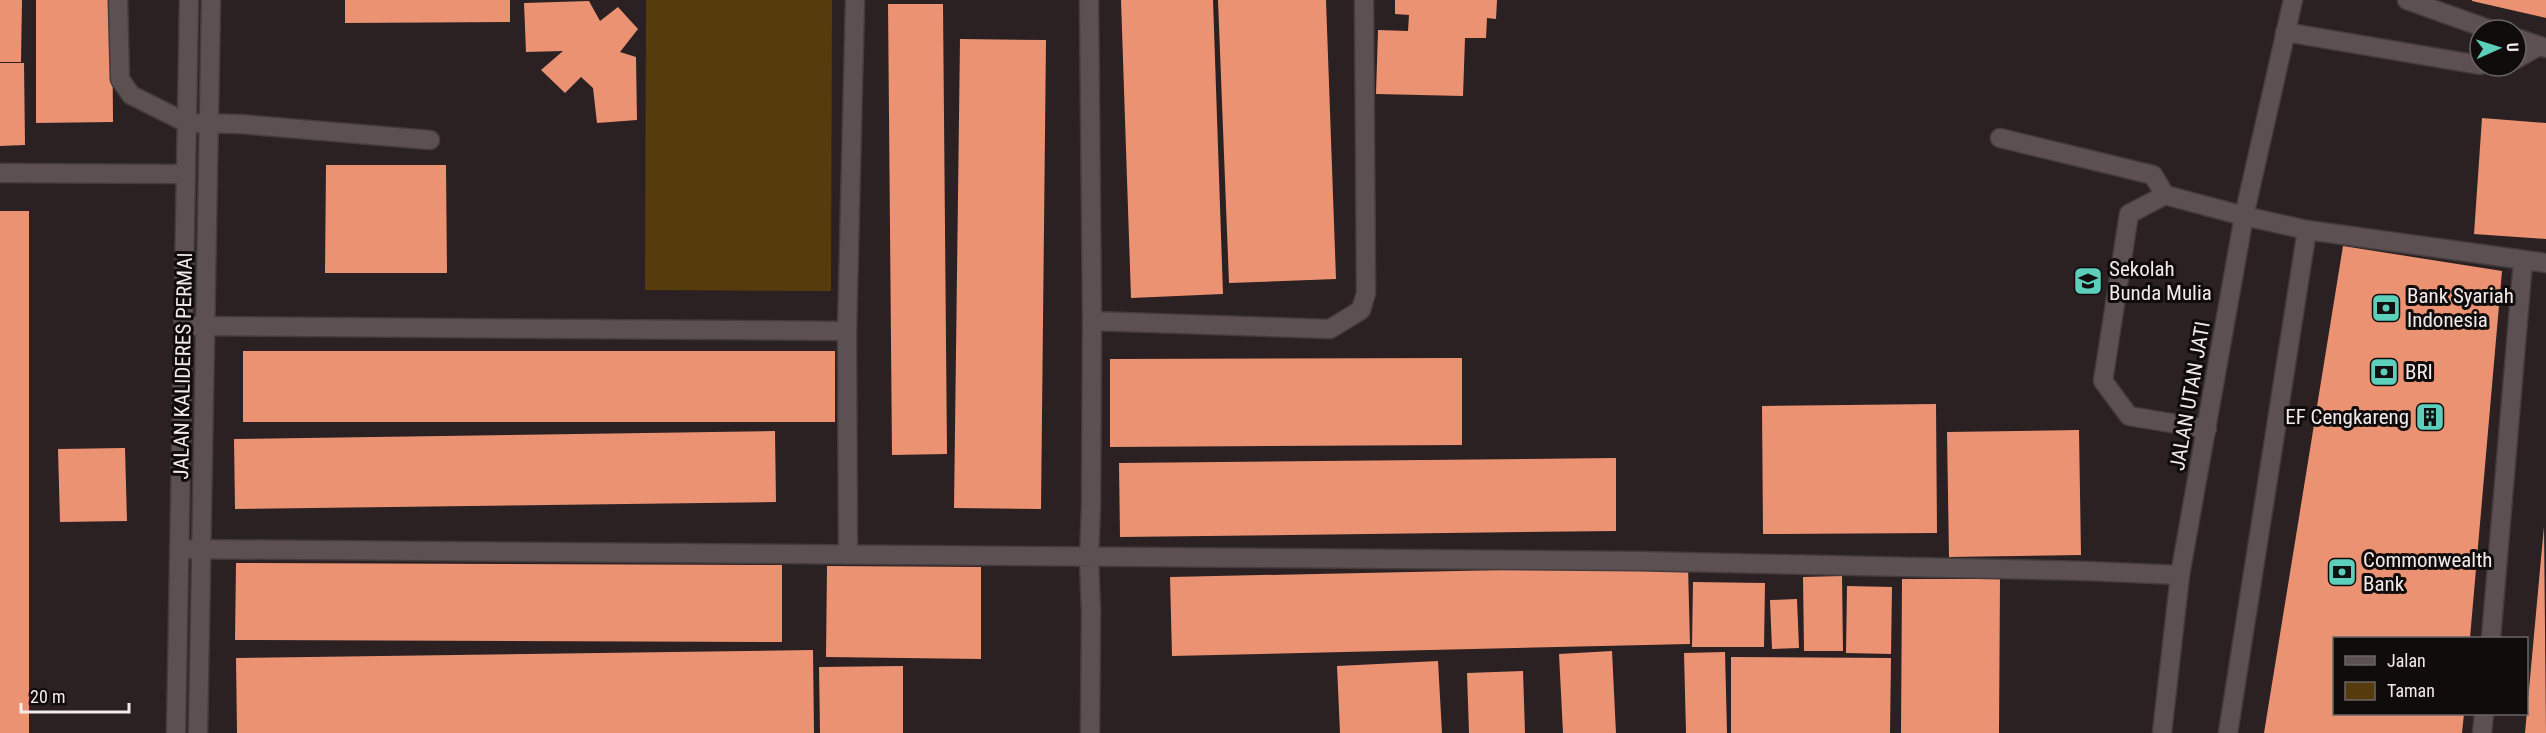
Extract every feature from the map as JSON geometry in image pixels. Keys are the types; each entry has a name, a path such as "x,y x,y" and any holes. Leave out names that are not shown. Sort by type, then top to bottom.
{"street":[{"path":"118,0 118,65 120,79 125,89 131,95 187,123 240,124 430,140"},
{"name":"JALAN KALIDERES PERMAI","path":"176,733 189,0"},
{"name":"JALAN KALIDERES PERMAI","path":"198,733 211,0"},
{"path":"848,554 847,331 855,0"},
{"path":"1089,0 1092,321 1089,558 1090,733"},
{"path":"1092,321 1330,329 1361,310 1366,293 1364,0"},
{"name":"JALAN UTAN JATI","path":"2162,733 2180,575 2244,216 2293,0"},
{"path":"2408,0 2468,22"},
{"path":"2285,32 2468,63"},
{"path":"2528,53 2542,47"},
{"path":"2000,138 2153,175 2165,195"},
{"path":"0,173 186,174"},
{"path":"2207,429 2129,416 2103,381 2129,214 2165,195 2307,230 2546,263"},
{"path":"2228,733 2307,230"},
{"path":"2491,637 2523,261"},
{"path":"184,326 847,331"},
{"path":"179,549 1638,561 2180,575"},
{"path":"2482,733 2484,715"}],"green space":[{"path":"646,0 832,0 831,291 645,290"}],"building":[{"path":"0,0 22,0 21,62 0,62"},
{"path":"36,0 112,0 113,122 36,123"},
{"path":"345,0 510,0 510,22 345,23"},
{"path":"1121,0 1213,0 1223,294 1131,298"},
{"path":"1218,0 1326,0 1336,279 1229,283"},
{"path":"1395,0 1497,0 1496,19 1487,18 1486,38 1465,38 1463,96 1376,94 1378,30 1408,31 1409,15 1395,14"},
{"path":"2546,0 2546,18 2472,1"},
{"path":"589,1 600,21 618,7 638,29 620,52 636,57 637,120 597,123 593,88 581,77 565,93 541,70 563,51 526,52 524,3"},
{"path":"888,4 943,4 947,454 892,455"},
{"path":"960,39 1046,40 1041,509 954,508"},
{"path":"0,63 24,63 25,145 0,146"},
{"path":"2482,118 2546,123 2546,239 2474,234"},
{"path":"326,165 446,165 447,273 325,273"},
{"path":"0,211 29,211 29,733 0,733"},
{"path":"2343,246 2502,271 2470,637 2333,637 2333,715 2464,715 2462,733 2264,733"},
{"path":"243,351 835,351 835,422 243,422"},
{"path":"1462,358 1462,445 1110,447 1110,359"},
{"path":"1936,404 1937,533 1763,534 1762,406"},
{"path":"2079,430 2081,555 1949,557 1947,432"},
{"path":"775,431 776,502 235,509 234,439"},
{"path":"125,448 127,521 60,522 58,449"},
{"path":"1616,458 1616,531 1120,537 1119,463"},
{"path":"2544,526 2546,733 2525,733"},
{"path":"236,563 782,565 782,642 235,640"},
{"path":"827,566 981,567 981,659 826,657"},
{"path":"1688,566 1690,644 1172,656 1170,577"},
{"path":"1842,576 1843,651 1804,651 1803,577"},
{"path":"1902,579 2000,579 1999,733 1901,733"},
{"path":"1693,582 1765,583 1764,647 1692,647"},
{"path":"1847,586 1892,587 1891,654 1846,653"},
{"path":"1797,599 1799,648 1772,649 1770,600"},
{"path":"813,650 814,733 237,733 236,658"},
{"path":"1612,651 1616,733 1563,733 1559,654"},
{"path":"1725,652 1727,733 1686,733 1684,653"},
{"path":"1731,657 1891,658 1890,733 1731,733"},
{"path":"1438,661 1442,733 1340,733 1337,666"},
{"path":"903,666 903,733 820,733 819,667"},
{"path":"1523,671 1525,733 1469,733 1467,673"}],"place":[{"name":"Sekolah Bunda Mulia","path":"2088,281"},
{"name":"Bank Syariah Indonesia","path":"2386,308"},
{"name":"BRI","path":"2384,372"},
{"name":"EF Cengkareng","path":"2430,417"},
{"name":"Commonwealth Bank","path":"2342,572"}]}
